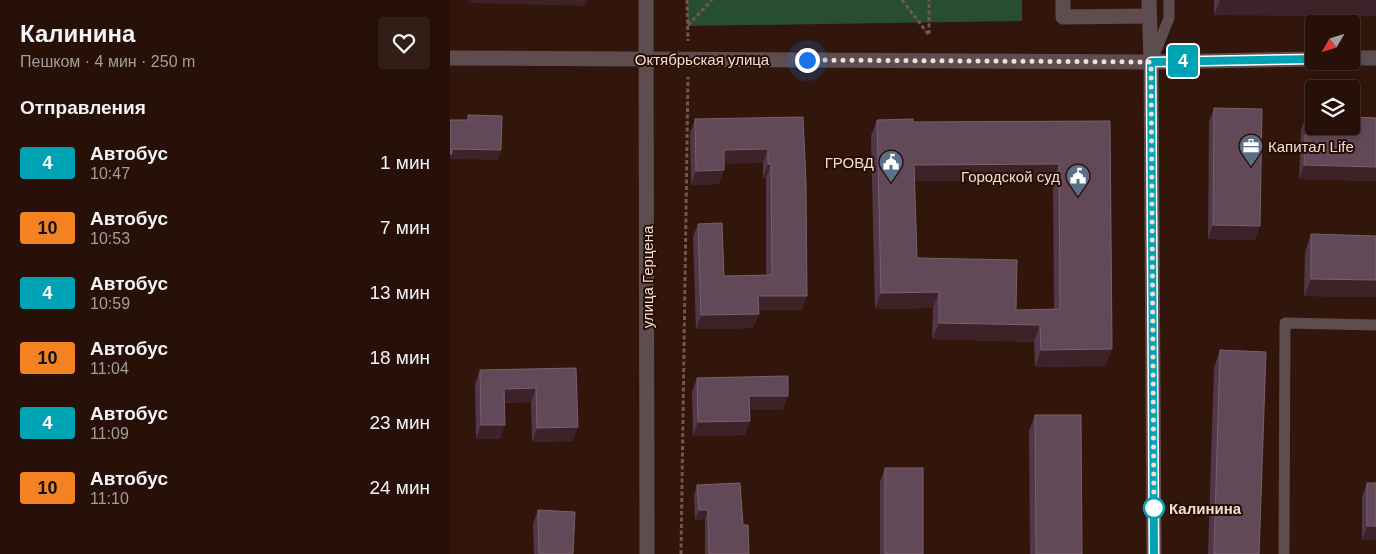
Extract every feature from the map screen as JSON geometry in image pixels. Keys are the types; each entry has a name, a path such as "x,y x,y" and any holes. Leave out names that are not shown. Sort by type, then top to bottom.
{"street":[{"name":"улица Герцена","path":"646,0 647,554"},
{"path":"1063,0 1063,17 1149,16"},
{"path":"1149,0 1154,554"},
{"name":"Октябрьская улица","path":"450,58 1151,62 1305,59"},
{"path":"1360,58 1376,58"}],"lane":[{"path":"1151,62 1169,18 1169,0"},
{"path":"1284,554 1286,323 1376,325"}],"path":[{"path":"688,26 712,0"},
{"path":"902,0 929,35 929,0"},
{"path":"682,554 689,94"}],"green space":[{"path":"687,0 1022,0 1022,21 688,26"}],"building":[{"path":"1214,108 1262,109 1260,226 1213,225"},
{"path":"468,115 502,116 501,150 452,149 452,154 450,154 450,120 468,120"},
{"path":"803,117 806,183 807,296 758,296 759,314 701,315 698,224 722,223 724,276 772,275 771,164 768,164 768,149 724,150 724,170 696,171 695,119"},
{"path":"1360,117 1376,118 1376,167 1304,165 1305,135 1360,135"},
{"path":"913,119 913,122 1110,121 1112,349 1041,350 1040,325 939,323 939,292 881,293 877,120","holes":["1059,164 1060,309 1016,310 1017,260 917,258 914,165"]},
{"path":"1311,234 1376,236 1376,280 1311,279"},
{"path":"1220,350 1266,352 1259,554 1214,554"},
{"path":"576,368 578,427 537,428 536,388 504,389 505,425 481,425 480,370"},
{"path":"788,376 788,396 749,396 750,421 698,422 697,378"},
{"path":"1035,415 1081,415 1082,554 1036,554"},
{"path":"885,468 923,468 923,554 885,554"},
{"path":"740,483 743,525 748,525 749,554 709,554 708,510 699,510 697,485"},
{"path":"1367,483 1376,483 1376,526 1367,526"},
{"path":"538,510 575,512 573,554 539,554"}],"bus line":[{"name":"4","path":"1154,554 1151,62 1305,59"}],"place":[{"name":"Капитал Life","path":"1251,167"},
{"name":"ГРОВД","path":"891,183"},
{"name":"Городской суд","path":"1078,197"},
{"name":"Калинина","path":"1154,508"}],"route":[{"path":"807,60 1151,62 1154,514 1154,508"}]}
